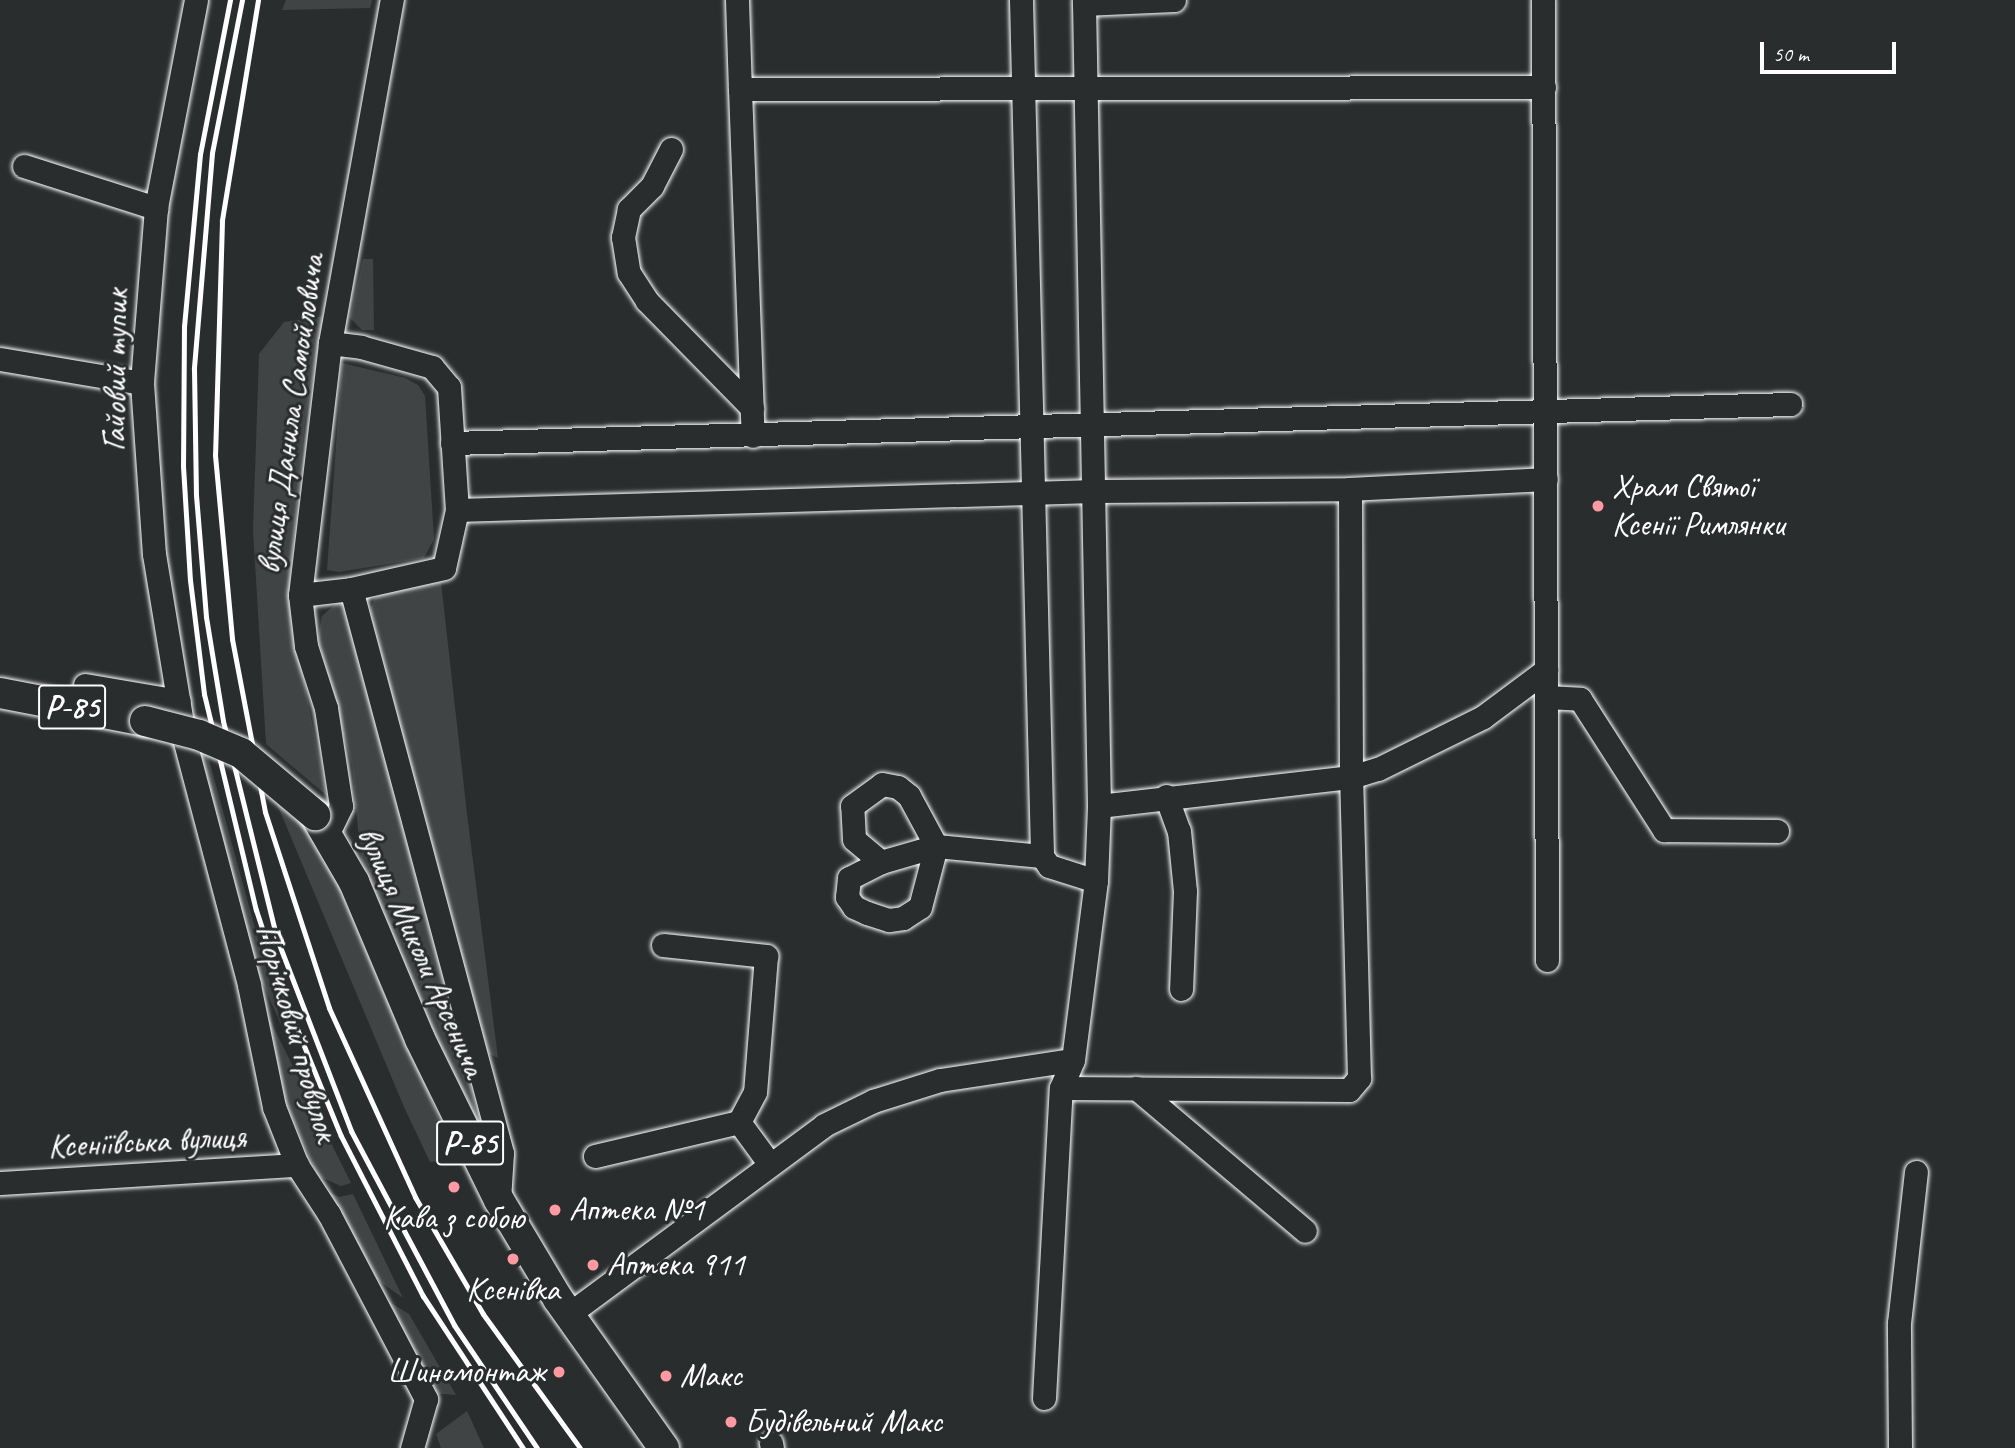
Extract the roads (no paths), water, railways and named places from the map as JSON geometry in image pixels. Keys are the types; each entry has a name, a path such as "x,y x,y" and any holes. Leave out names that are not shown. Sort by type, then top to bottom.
{"main road":[{"name":"вулиця Миколи Арсенича","path":"0,693 199,734 241,753 322,824 354,882 430,1060 499,1200 569,1314 664,1448"}],"street":[{"name":"Гайовий тупик","path":"185,742 154,554 142,383 156,208 196,0"},
{"name":"вулиця Данила Самойловича","path":"322,824 341,806 326,708 306,646 300,595 330,344 392,0"},
{"path":"737,0 753,436"},
{"path":"1021,0 1028,426 1042,856 1049,866 1096,881"},
{"path":"1044,1398 1061,1088 1073,1060 1096,881 1099,806 1084,2 1174,0"},
{"path":"1543,0 1547,960"},
{"path":"740,89 1544,87"},
{"path":"671,149 652,186 629,209 623,237 629,273 647,301 752,408"},
{"path":"24,166 156,208"},
{"path":"300,595 351,589 444,568 457,510 449,387 432,367 361,346 330,344"},
{"path":"0,359 142,383"},
{"path":"452,443 1790,404"},
{"path":"457,510 1095,491 1350,489 1546,479"},
{"path":"1061,1088 1349,1090 1359,1078 1351,776 1350,489"},
{"path":"351,589 502,1153 499,1200"},
{"path":"1099,806 1351,776 1378,769 1483,717 1546,670"},
{"path":"85,685 179,701"},
{"path":"1546,697 1580,699 1664,830 1777,831"},
{"name":"Порічковий провулок","path":"185,742 249,985 274,1107 298,1165 329,1214 426,1399 412,1448"},
{"path":"881,862 854,839 851,825 852,806 883,784 898,787 909,796 936,846 920,907 903,918 889,920 854,908 847,897 849,878 881,862 936,846 1042,856"},
{"path":"1166,796 1180,831 1185,891 1181,989"},
{"path":"596,1156 739,1122 755,1092 766,956 663,945"},
{"path":"569,1314 769,1163 824,1125 873,1101 940,1080 1073,1060"},
{"path":"1136,1088 1305,1231"},
{"path":"739,1122 769,1163"},
{"name":"Ксеніївська вулиця","path":"0,1183 298,1165"},
{"path":"1900,1448 1899,1323 1916,1172"}],"railway":[{"path":"230,0 200,154 184,326 183,466 190,580 204,694 256,910 288,1007 341,1136 423,1296 523,1448"},
{"path":"242,0 212,153 194,369 196,495 206,617 223,721 277,939 351,1131 454,1325 537,1448"},
{"path":"258,0 222,221 215,455 232,639 265,812 329,1008 415,1197 483,1314 580,1448"}],"place":[{"name":"Храм Святої Ксенії Римлянки","path":"1598,506"},
{"name":"Кава з собою","path":"454,1187"},
{"name":"Аптека №1","path":"555,1210"},
{"name":"Ксенівка","path":"513,1259"},
{"name":"Аптека 911","path":"593,1265"},
{"name":"Шиномонтаж","path":"559,1372"},
{"name":"Макс","path":"666,1376"},
{"name":"Будівельний Макс","path":"731,1422"}]}
